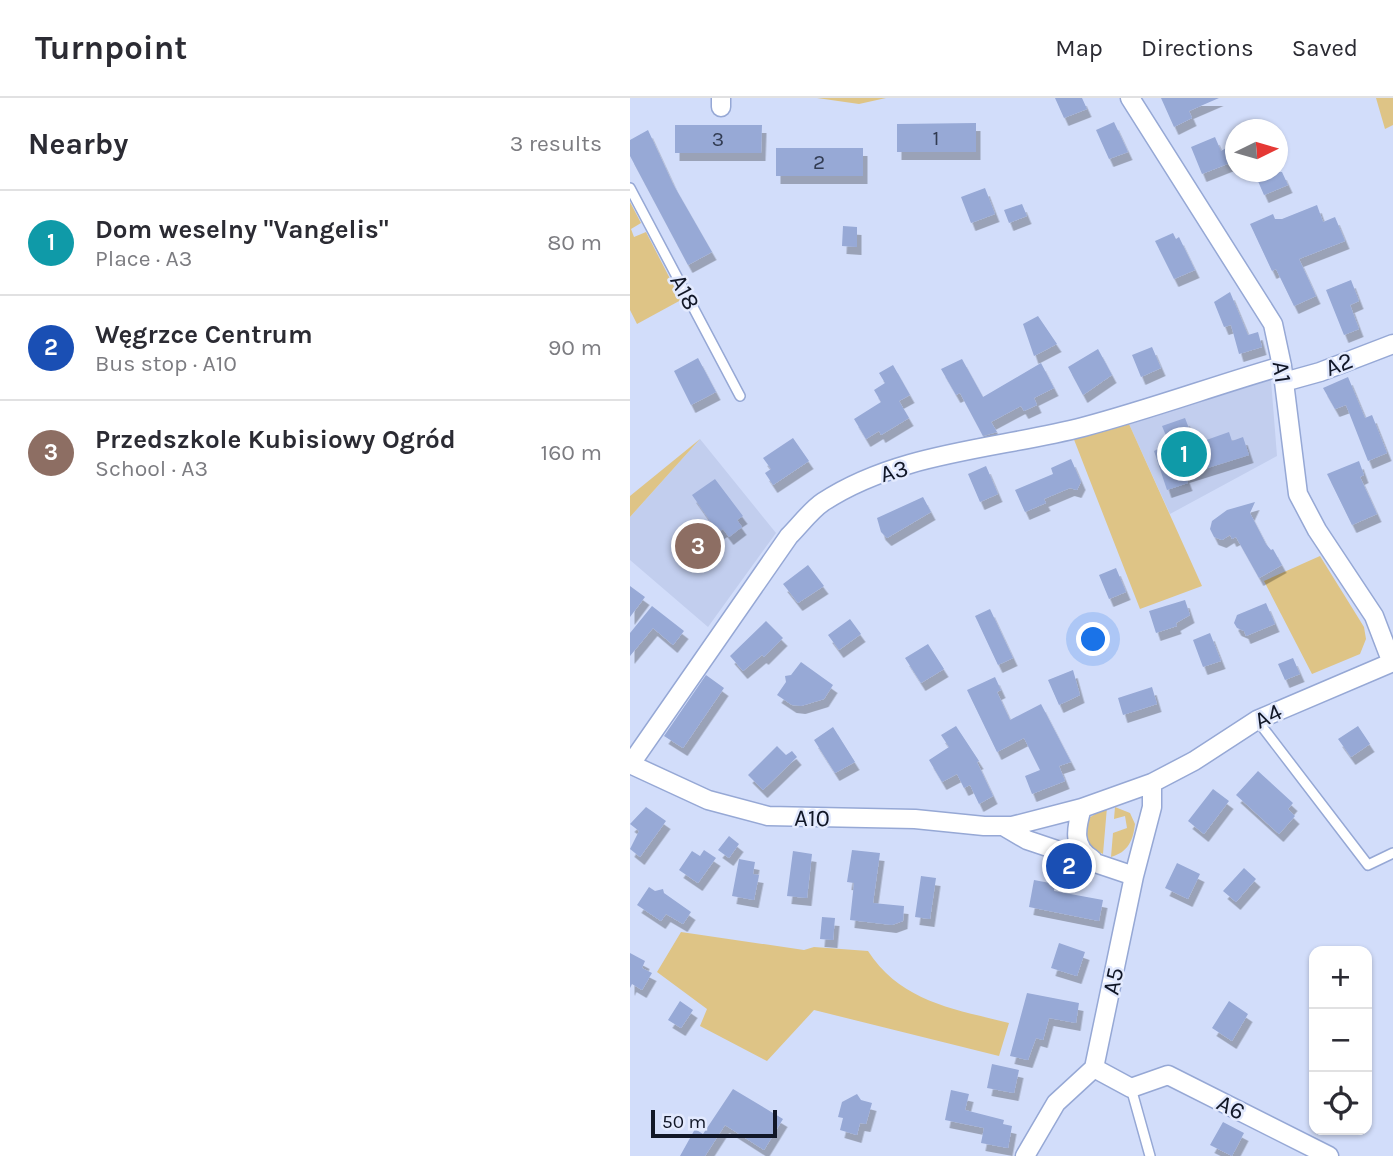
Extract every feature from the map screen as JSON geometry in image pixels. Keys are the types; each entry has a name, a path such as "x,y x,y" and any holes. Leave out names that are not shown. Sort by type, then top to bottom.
{"street":[{"name":"A1","path":"1130,98 1261,301 1273,324 1283,374 1298,494 1317,530 1374,616 1392,663"},
{"name":"A2","path":"1283,374 1320,372 1393,344"},
{"name":"A3","path":"630,764 789,536 822,503 868,478 888,472 960,452 1056,434 1283,374"},
{"name":"A4","path":"1152,783 1194,761 1256,720 1392,663"},
{"name":"A10","path":"630,764 708,800 768,816 915,819 1003,827 1040,821 1152,783"},
{"name":"A5","path":"1094,1069 1134,876 1152,807 1152,783"},
{"path":"1082,808 1076,836 1083,851 1095,861"},
{"name":"A10","path":"1003,827 1027,840 1134,876"},
{"path":"1025,1156 1056,1102 1094,1069 1131,1088"},
{"name":"A6","path":"1131,1088 1168,1075 1329,1156"}],"lane":[{"name":"A18","path":"630,188 740,396"},
{"path":"1256,720 1368,865 1393,853"},
{"path":"1131,1088 1150,1156"}],"shaded area":[{"path":"817,98 886,98 859,104"},
{"path":"1376,98 1393,98 1393,125 1385,129"},
{"path":"630,202 641,223 631,229 634,237 646,232 681,300 637,324 630,310"},
{"path":"1271,380 1277,456 1170,514 1129,424"},
{"path":"1129,424 1202,586 1140,609 1073,437"},
{"path":"700,439 776,533 708,627 630,560 630,517"},
{"path":"700,439 630,517 630,496"},
{"path":"1320,556 1364,627 1366,639 1360,654 1312,674 1264,581"},
{"path":"1107,807 1103,854 1090,848 1084,839 1087,819"},
{"path":"1115,807 1130,813 1135,824 1129,845 1111,857 1113,833 1127,828 1125,816 1114,819"},
{"path":"681,932 804,950 814,947 868,951 896,982 913,993 949,1008 1009,1023 999,1056 814,1010 767,1061 700,1026 707,1009 657,972"}],"building":[{"path":"1055,98 1082,98 1087,109 1064,118"},
{"path":"1161,98 1219,98 1189,111 1192,118 1174,127"},
{"path":"1114,122 1128,152 1109,159 1096,130"},
{"path":"976,123 976,152 897,152 897,124"},
{"path":"675,125 762,125 761,153 675,153"},
{"path":"648,130 673,184 712,252 688,265 630,156 630,140"},
{"path":"1215,137 1221,151 1225,149 1225,165 1202,174 1191,147"},
{"path":"776,148 863,148 863,176 776,176"},
{"path":"1258,182 1287,182 1288,185 1264,195"},
{"path":"985,188 995,214 971,223 961,197"},
{"path":"1022,204 1027,216 1009,223 1004,210"},
{"path":"1317,205 1323,222 1335,217 1345,241 1299,259 1316,296 1294,306 1276,269 1272,271 1250,224 1273,214 1275,219 1282,219"},
{"path":"843,226 857,227 857,247 842,246"},
{"path":"1173,233 1176,239 1179,237 1195,270 1174,279 1155,241"},
{"path":"1351,280 1359,301 1350,305 1359,329 1344,335 1326,290"},
{"path":"1230,292 1248,335 1258,332 1262,347 1239,354 1231,325 1224,327 1214,302"},
{"path":"1038,316 1057,344 1034,356 1023,324"},
{"path":"1152,347 1161,368 1141,377 1132,355"},
{"path":"1098,349 1112,375 1083,395 1068,367"},
{"path":"698,358 716,392 691,405 674,371"},
{"path":"962,359 983,397 1041,363 1054,388 1034,398 1037,405 1024,411 1021,406 991,422 997,432 983,436 960,393 956,395 941,369"},
{"path":"893,365 910,395 899,401 909,418 881,435 879,431 866,439 854,419 881,402 874,390 885,383 879,373"},
{"path":"1348,377 1365,418 1372,415 1387,453 1368,461 1346,405 1335,409 1323,388"},
{"path":"1185,418 1195,444 1229,432 1232,441 1243,437 1249,455 1185,475 1188,483 1167,490 1154,451 1169,443 1162,426"},
{"path":"793,438 809,461 773,485 765,473 771,469 763,458"},
{"path":"1071,459 1081,482 1077,490 1070,488 1044,499 1046,503 1025,512 1015,490 1053,474 1051,468"},
{"path":"1359,461 1364,475 1360,477 1377,514 1352,525 1327,474"},
{"path":"986,466 998,494 980,502 968,474"},
{"path":"715,479 743,516 737,520 742,527 729,537 723,529 718,532 692,495"},
{"path":"923,497 931,512 887,538 881,532 877,518"},
{"path":"1255,502 1250,513 1266,544 1273,549 1282,565 1259,578 1236,537 1232,539 1230,535 1222,540 1214,537 1210,529 1212,521 1227,510"},
{"path":"808,565 824,586 798,603 783,584"},
{"path":"1116,568 1126,592 1109,599 1099,575"},
{"path":"630,586 645,597 630,617"},
{"path":"1185,600 1190,615 1176,623 1177,626 1156,633 1149,611"},
{"path":"1266,603 1275,624 1246,636 1234,623 1237,615"},
{"path":"652,606 684,631 673,645 653,628 630,656 630,633"},
{"path":"990,609 1013,658 998,665 975,616"},
{"path":"850,619 861,634 839,650 828,635"},
{"path":"766,621 783,638 764,657 762,655 743,671 730,656"},
{"path":"1210,633 1221,661 1203,667 1193,640"},
{"path":"928,644 944,669 921,683 905,658"},
{"path":"1293,658 1300,674 1285,680 1278,664"},
{"path":"801,662 833,685 824,699 801,706 792,705 777,695 786,682 785,676 791,675"},
{"path":"1073,670 1080,695 1059,705 1048,680"},
{"path":"706,675 724,688 683,748 664,736"},
{"path":"995,677 1001,690 997,692 1010,720 1041,704 1071,762 1059,766 1065,781 1032,794 1025,776 1040,770 1024,738 997,752 967,690"},
{"path":"1152,687 1157,704 1123,715 1118,698"},
{"path":"956,726 979,761 977,762 993,796 979,804 970,785 964,788 957,774 942,782 929,760 949,747 941,735"},
{"path":"1358,726 1370,744 1351,757 1338,739"},
{"path":"833,727 855,762 835,773 814,740"},
{"path":"777,746 786,755 792,751 797,757 763,790 748,775"},
{"path":"1258,771 1293,803 1288,809 1295,816 1279,834 1236,795"},
{"path":"1213,789 1229,801 1204,834 1188,821"},
{"path":"646,807 666,821 640,857 630,849 639,831 630,824"},
{"path":"729,836 739,844 729,858 718,850"},
{"path":"704,850 716,858 698,883 679,870 692,851 700,856"},
{"path":"852,850 880,853 873,903 904,906 903,921 892,925 850,920 854,883 847,882"},
{"path":"793,851 812,854 807,898 787,896"},
{"path":"739,859 755,862 753,874 759,875 754,900 732,896"},
{"path":"1177,863 1200,874 1188,899 1165,888"},
{"path":"1244,868 1256,879 1236,902 1223,891"},
{"path":"921,876 936,878 930,919 915,917"},
{"path":"1034,880 1055,884 1054,891 1103,900 1099,921 1029,907"},
{"path":"649,887 655,891 663,889 664,893 691,912 683,924 666,914 661,921 637,905"},
{"path":"822,917 835,918 833,940 820,939"},
{"path":"1059,943 1085,952 1077,976 1051,968"},
{"path":"630,953 645,961 642,968 652,973 642,990 632,984 630,988"},
{"path":"1027,993 1079,1003 1076,1023 1049,1018 1043,1040 1036,1038 1028,1060 1010,1056"},
{"path":"680,1001 693,1010 681,1028 668,1020"},
{"path":"1229,1001 1248,1014 1232,1041 1212,1028"},
{"path":"992,1064 1019,1070 1014,1093 987,1088"},
{"path":"733,1089 783,1119 764,1150 725,1125 705,1156 680,1156 695,1129 703,1134"},
{"path":"951,1090 969,1094 965,1110 1004,1120 1003,1124 1012,1126 1008,1148 981,1143 984,1128 945,1120"},
{"path":"857,1094 861,1100 872,1103 866,1124 860,1123 857,1135 840,1130 843,1118 838,1117 842,1102"},
{"path":"1223,1122 1244,1133 1232,1156 1210,1145"}],"place":[{"name":"Dom weselny \"Vangelis\"","path":"1184,454"},
{"name":"Przedszkole Kubisiowy Ogród","path":"698,546"},
{"name":"Węgrzce Centrum","path":"1069,866"}]}
